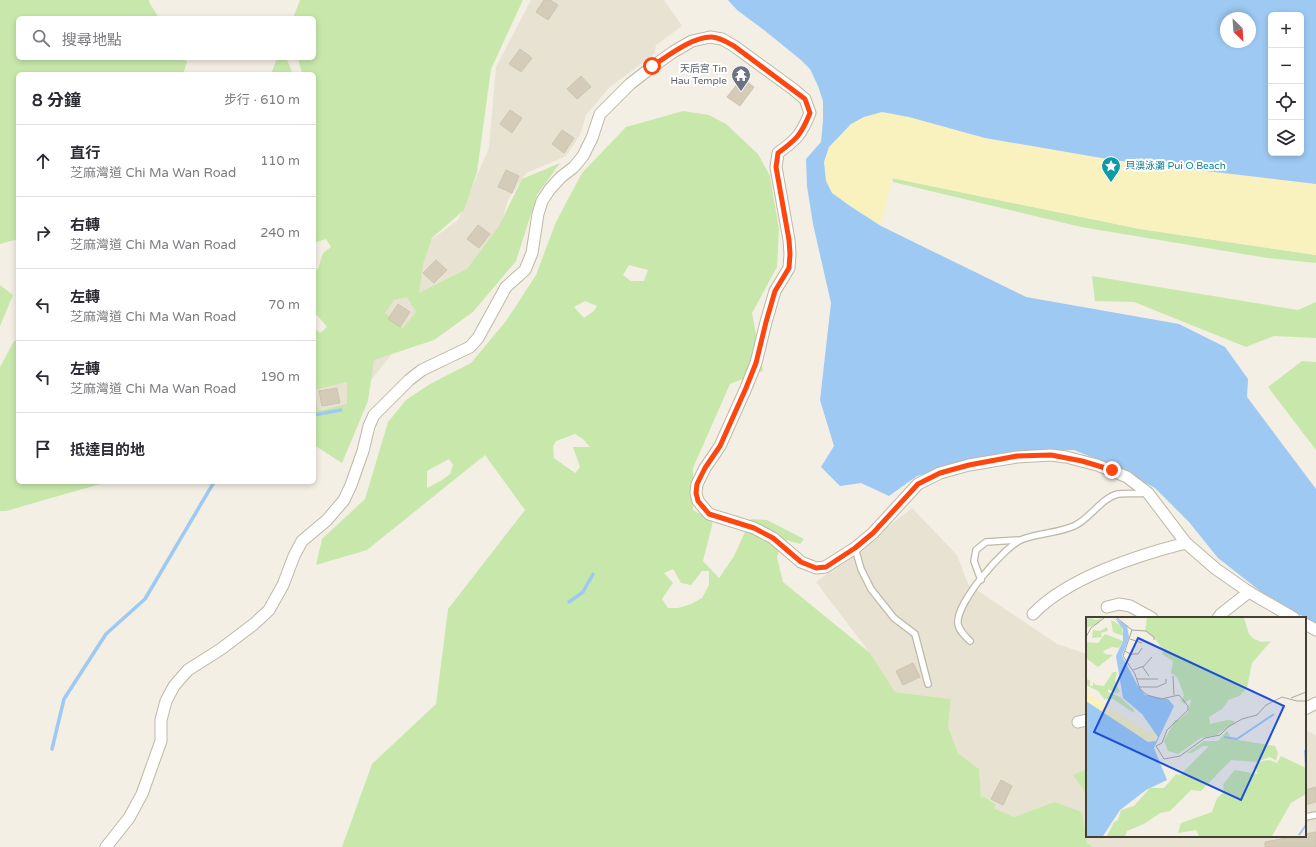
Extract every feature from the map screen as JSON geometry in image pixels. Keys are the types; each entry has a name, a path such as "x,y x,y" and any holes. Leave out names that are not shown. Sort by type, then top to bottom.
{"street":[{"path":"106,847 129,818 142,794 161,741 161,720 166,701 174,686 188,670 221,649 254,624 269,610 284,585 294,556 302,541 327,520 344,500 351,485 363,451 369,426 374,415 413,376 422,370 470,347 478,338 506,287 525,270 532,253 538,214 542,201 550,189 561,177 574,167 583,156 592,138 600,114 630,84 652,66 673,52 692,42 710,37 722,39 734,46 805,99 810,113 799,136 778,153 776,167 789,240 789,268 775,291 756,363 746,388 720,446 705,468 697,484 696,493 698,501 709,514 754,528 773,538 801,562 816,568 826,567 855,548 873,533 918,484 940,473 969,465 1017,456 1051,455 1066,457 1112,470 1127,477 1148,493 1186,543 1216,569 1249,592 1292,617"},
{"path":"1034,614 1043,604 1072,585 1113,566 1148,553 1186,543"},
{"path":"1219,617 1249,592"},
{"path":"1107,607 1119,604 1130,606 1150,617"},
{"path":"1306,625 1316,630"},
{"path":"1306,708 1316,702"}],"lane":[{"path":"970,641 960,631 958,623 959,613 970,594 998,559 1010,547 1023,540 1074,526 1085,520 1101,503 1117,494 1148,493"},
{"path":"981,580 974,561 976,550 980,546 986,542 993,541 1023,540"},
{"path":"855,548 861,569 871,588 894,618 915,634 928,684"},
{"path":"1306,817 1316,815"}],"shaded area":[{"path":"531,0 664,0 682,26 656,45 654,54 609,88 586,115 580,135 566,156 526,173 508,200 498,234 472,274 406,336 353,403 316,412 316,367 412,254 458,220 489,148 496,67"},
{"path":"912,508 957,555 968,584 1057,644 1086,654 1086,837 1306,837 1306,730 1316,735 1316,847 1094,847 1087,843 1054,802 1014,817 981,802 979,769 958,753 948,727 951,699 895,692 870,653 816,582"}],"green space":[{"path":"0,0 149,0 158,16 16,16 16,60 186,60 187,62 184,72 16,72 16,240 0,244"},
{"path":"300,0 523,0 491,69 477,172 464,210 432,238 423,264 419,293 467,269 499,226 522,179 560,163 537,195 516,261 473,312 434,340 374,360 368,401 342,463 316,446 316,400 318,411 347,404 347,382 316,390 316,329 320,333 327,327 316,315 316,270 318,269 323,253 331,247 326,239 316,242 316,72 302,72 298,60 316,60 316,16 294,16","holes":["407,297 416,312 403,328 385,313 394,300"]},
{"path":"276,60 287,60 292,72 272,72"},
{"path":"683,111 709,115 726,124 758,154 770,176 779,229 777,267 752,313 763,371 730,384 693,468 693,510 713,521 703,561 719,578 734,556 751,519 767,520 804,539 800,544 783,539 777,557 783,582 870,653 895,692 951,699 948,727 958,753 979,769 981,798 983,796 996,805 994,808 1014,817 1054,802 1082,812 1087,843 1094,847 342,847 372,764 436,704 448,609 525,510 485,455 367,550 316,565 322,539 365,499 388,422 406,400 430,384 471,363 506,321 536,275 556,222 582,173 626,127","holes":["629,265 648,270 644,281 631,281 623,275","585,301 597,306 594,311 584,318 574,307","575,434 583,439 590,447 573,447 580,467 575,473 554,458 553,446 556,441","449,459 453,465 450,474 427,488 427,471","673,569 681,583 691,585 702,571 709,571 709,585 702,598 691,604 678,608 668,608 662,599 673,583 664,573"]},
{"path":"892,178 1140,229 1316,255 1316,263 1267,258 1081,227 893,182"},
{"path":"1092,276 1298,310 1316,302 1316,338 1274,336 1246,347 1134,302 1095,301"},
{"path":"0,285 13,295 0,326"},
{"path":"16,340 16,484 100,484 6,511 0,511 0,367 14,341"},
{"path":"1302,361 1316,362 1316,450 1268,387"},
{"path":"1086,769 1086,794 1073,775"}],"sand":[{"name":"貝澳泳灘 Pui O Beach","path":"882,112 909,117 985,138 1113,160 1316,184 1316,255 1140,229 892,178 881,226 832,193 826,181 824,162 829,147 851,124 864,117"}],"water":[{"path":"728,0 1316,0 1316,184 1113,160 985,138 909,117 882,112 864,117 851,124 829,147 824,162 826,181 832,193 850,206 881,226 1026,297 1179,324 1225,347 1248,379 1247,397 1316,489 1316,624 1264,594 1218,558 1189,522 1155,488 1114,466 1074,450 1017,451 960,465 917,476 889,496 861,483 840,486 821,467 834,446 820,400 831,303 813,224 807,186 806,159 821,142 823,101 810,69 801,60 737,10"}],"building":[{"path":"544,0 550,0 558,5 548,20 536,12"},
{"path":"520,49 532,58 521,72 509,64"},
{"path":"581,76 591,87 577,99 567,89"},
{"name":"天后宮 Tin Hau Temple","path":"742,78 754,87 740,106 727,97"},
{"path":"510,110 522,118 512,133 500,124"},
{"path":"562,130 574,138 564,153 552,144"},
{"path":"506,170 519,176 512,193 498,187"},
{"path":"478,225 490,234 479,248 467,239"},
{"path":"436,260 447,270 434,283 423,273"},
{"path":"398,304 410,312 400,327 388,319"},
{"path":"337,388 340,403 322,406 319,391"},
{"path":"913,663 920,677 903,685 896,671"},
{"path":"1001,780 1012,786 1003,805 991,799"},
{"path":"1316,787 1316,802 1306,805 1306,790"},
{"path":"1316,832 1316,847 1265,847 1265,842 1292,837 1306,837 1306,834"}],"waterway":[{"path":"316,415 341,410"},
{"path":"52,749 64,699 106,634 145,599 213,484"},
{"path":"569,602 583,592 593,574"}],"place":[{"name":"天后宮 Tin Hau Temple","path":"741,92"},
{"name":"貝澳泳灘 Pui O Beach","path":"1111,183"}],"route":[{"path":"652,66 673,52 692,42 710,37 722,39 734,46 805,99 810,113 799,136 778,153 776,167 789,240 789,268 775,291 756,363 746,388 720,446 705,468 697,484 696,493 698,501 709,514 754,528 773,538 801,562 816,568 826,567 855,548 873,533 918,484 940,473 969,465 1017,456 1051,455 1066,457 1112,470"}]}
